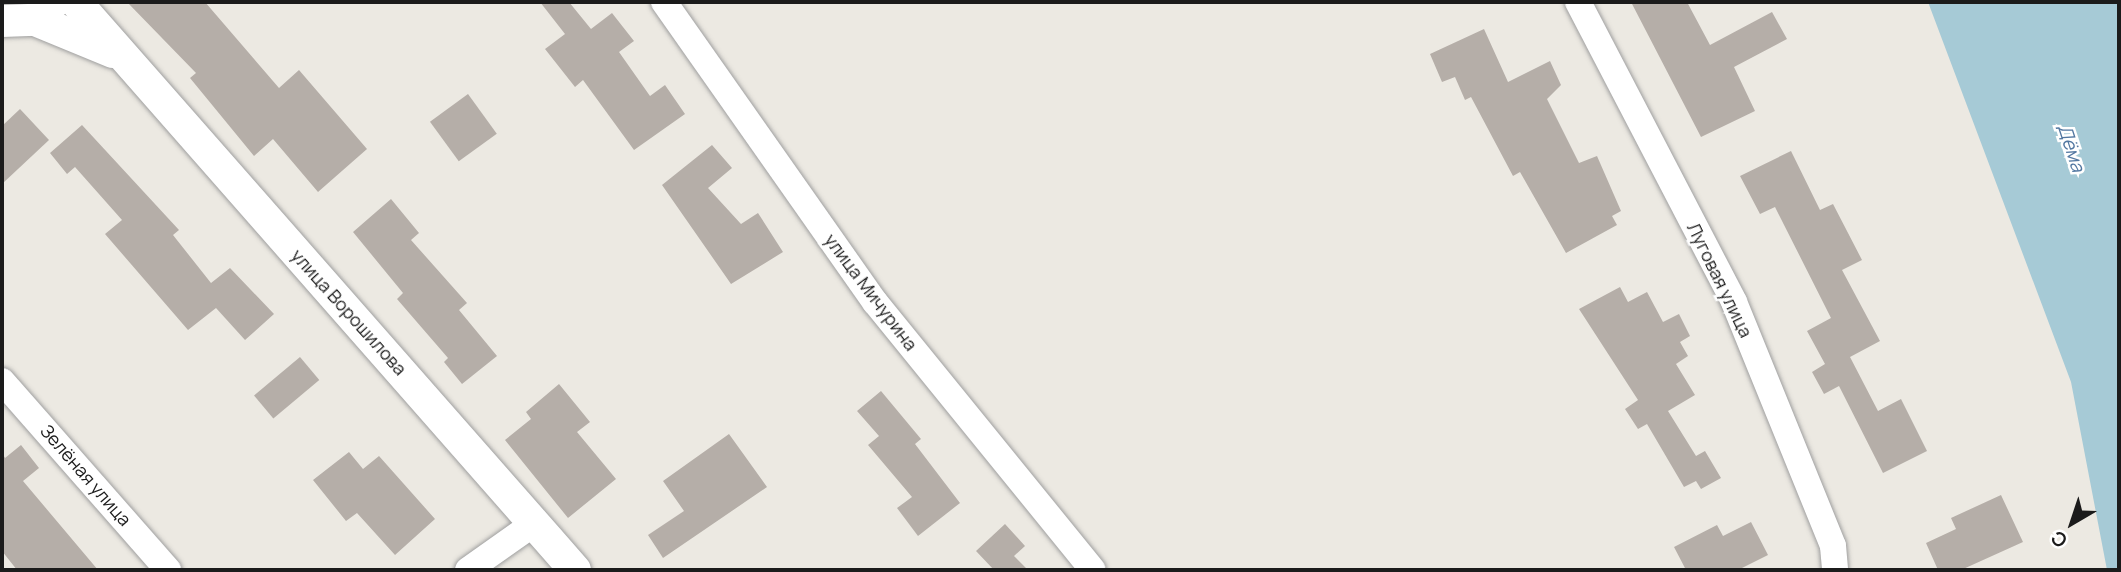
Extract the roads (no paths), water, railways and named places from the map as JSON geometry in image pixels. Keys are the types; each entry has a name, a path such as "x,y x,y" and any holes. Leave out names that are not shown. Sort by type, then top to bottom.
{"street":[{"name":"улица Ворошилова","path":"76,2 120,56 536,522 575,570"},
{"name":"улица Мичурина","path":"664,2 875,302 1093,570"},
{"name":"Луговая улица","path":"1578,2 1734,302 1833,546 1835,570"},
{"name":"улица Ворошилова","path":"44,11 120,56"},
{"path":"2,22 44,11"},
{"name":"Зелёная улица","path":"2,381 168,570"},
{"path":"468,570 536,522"}],"water":[{"name":"Дёма","path":"1928,2 2119,2 2119,570 2107,570 2071,382"}]}
